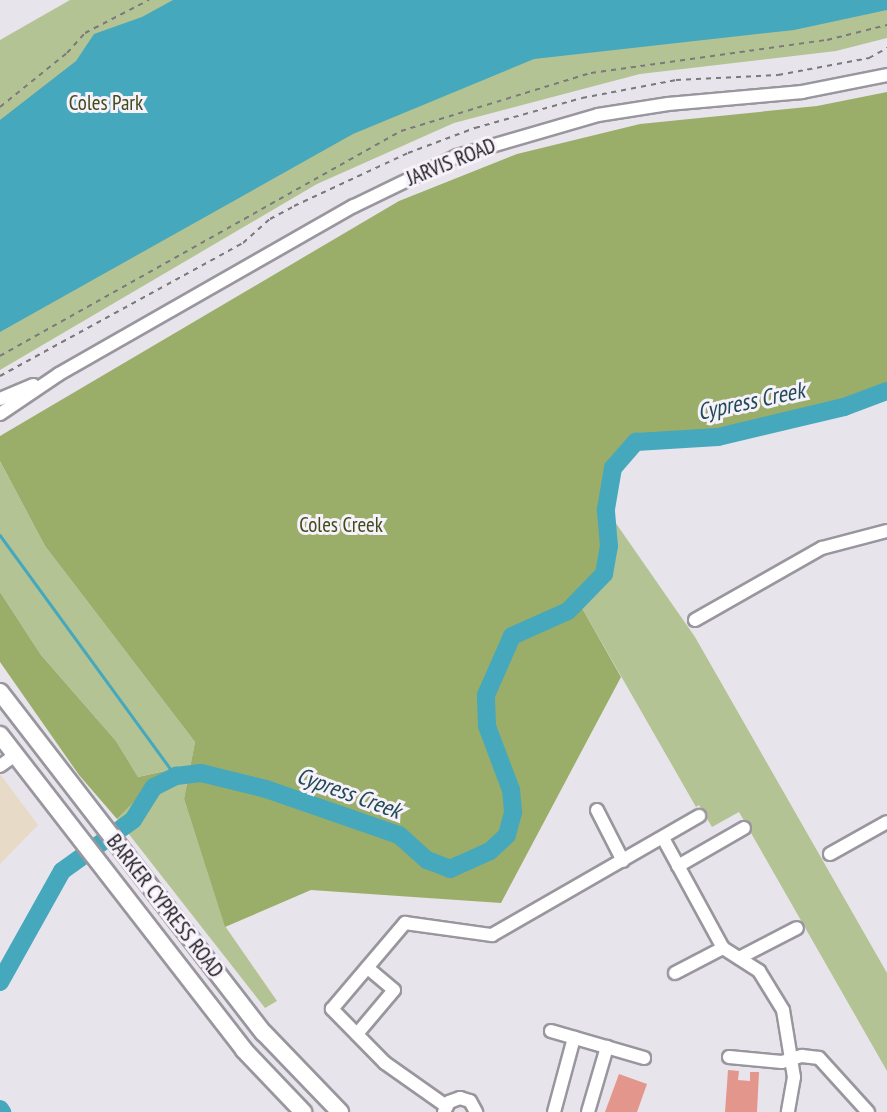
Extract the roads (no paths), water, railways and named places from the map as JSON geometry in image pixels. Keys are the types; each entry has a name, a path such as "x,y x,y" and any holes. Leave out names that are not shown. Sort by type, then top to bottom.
{"main road":[{"name":"BARKER CYPRESS ROAD","path":"0,692 264,1033 340,1112"},
{"name":"BARKER CYPRESS ROAD","path":"0,735 244,1050 303,1112"},
{"path":"244,1050 264,1033"}],"street":[{"name":"JARVIS ROAD","path":"0,414 59,374 354,206 457,156 597,116 668,104 802,92 887,75"},
{"name":"JARVIS ROAD","path":"0,399 59,374"},
{"path":"695,620 822,548 887,531"},
{"path":"0,766 15,755"},
{"path":"597,810 623,861"},
{"path":"476,1112 465,1098 454,1099 445,1109 385,1063 332,1009 405,923 492,935 698,816"},
{"path":"830,854 887,822"},
{"path":"678,866 744,828"},
{"path":"663,838 723,948 759,971 783,1010 793,1059 788,1112"},
{"path":"740,958 797,928"},
{"path":"675,973 723,948"},
{"path":"357,1034 394,990 367,967"},
{"path":"551,1031 644,1058"},
{"path":"554,1112 574,1038"},
{"path":"588,1112 607,1048"},
{"path":"729,1057 782,1062 819,1058 868,1112"}],"water":[{"path":"173,0 887,0 887,10 794,30 534,59 353,134 0,332 0,120 76,61 94,34 142,17"}],"waterway":[{"name":"Cypress Creek","path":"0,982 62,871 133,820 154,787 176,776 201,773 266,789 399,835 427,860 450,869 490,851 507,835 513,812 511,790 487,726 486,695 512,636 568,611 604,574 609,546 606,509 613,468 636,442 718,437 844,407 887,391"},
{"path":"0,535 176,776"}],"park label":[{"name":"Coles Park","path":"106,103"},
{"name":"Coles Creek","path":"341,525"}]}
